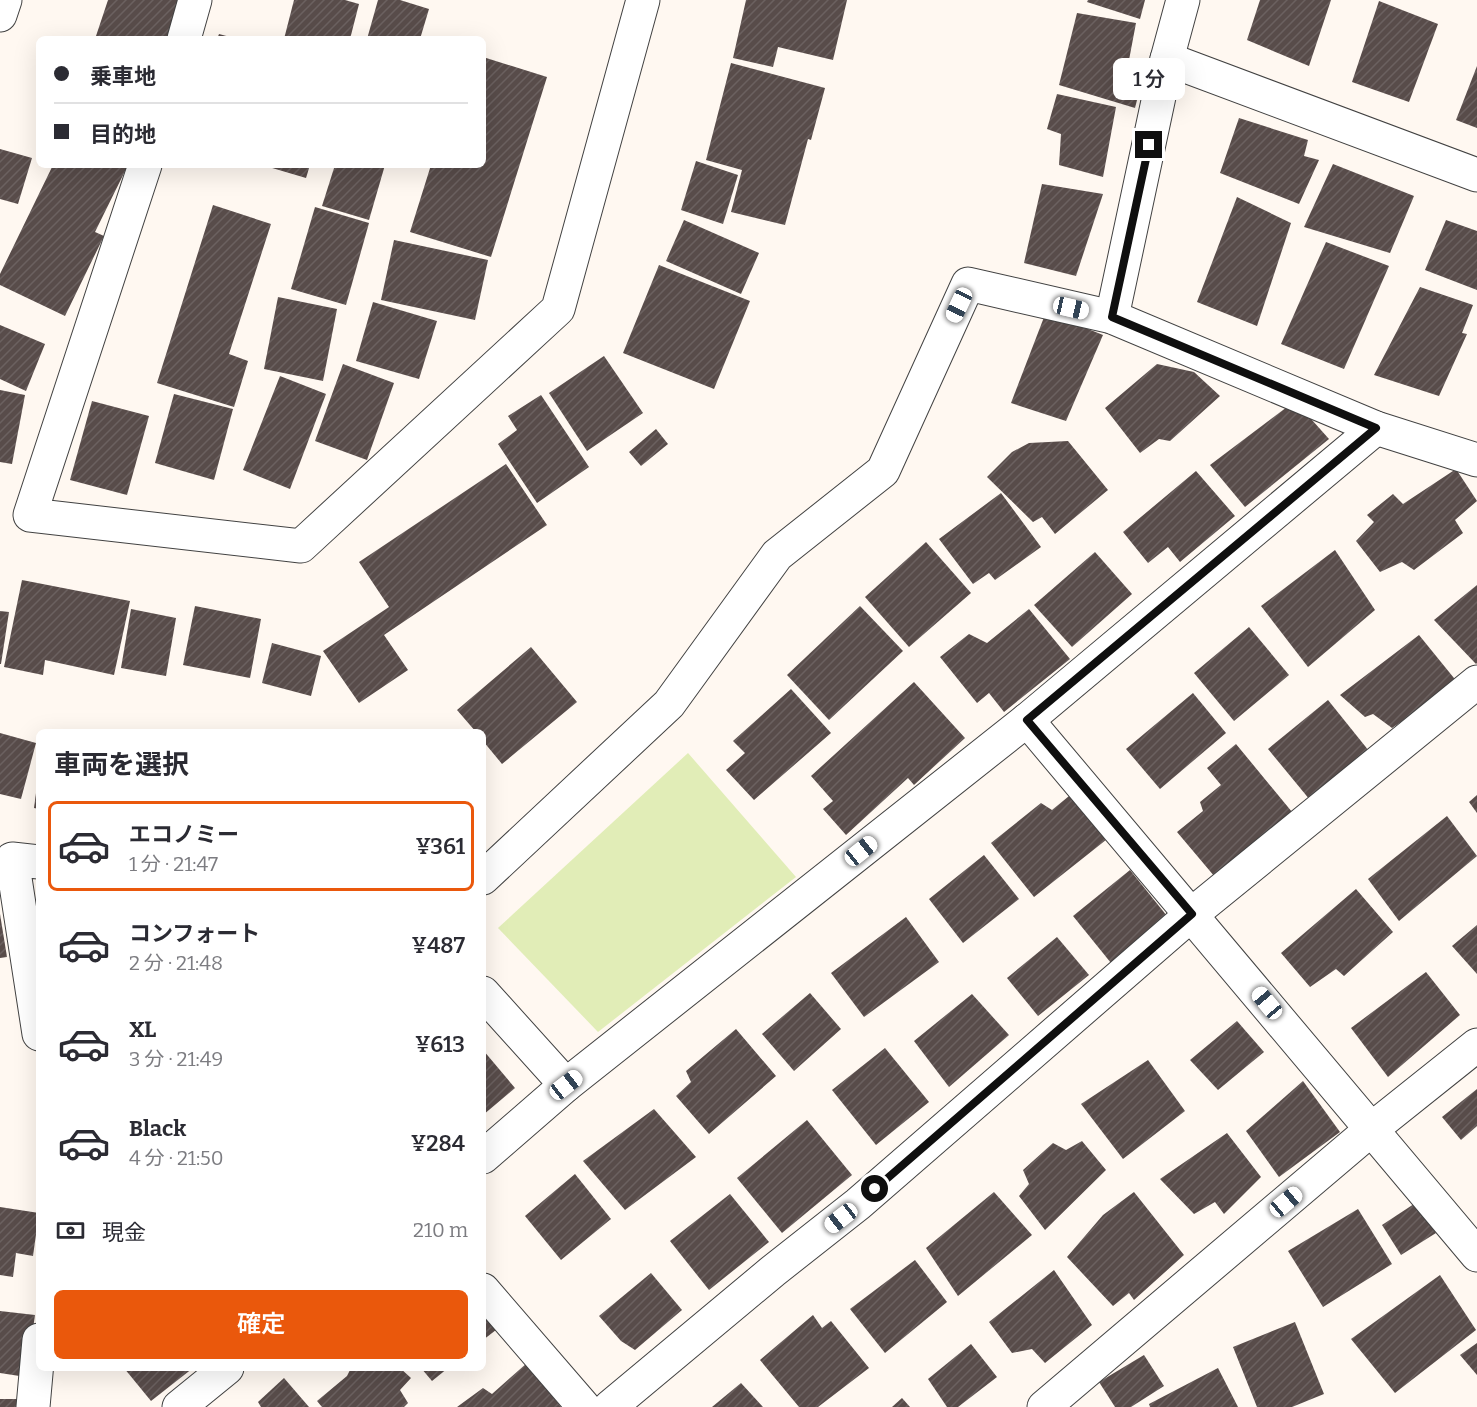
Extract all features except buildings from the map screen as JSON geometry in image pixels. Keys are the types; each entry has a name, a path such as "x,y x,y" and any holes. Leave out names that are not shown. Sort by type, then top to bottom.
{"street":[{"path":"0,15 5,0"},
{"path":"185,36 195,0"},
{"path":"144,168 30,515 301,546 558,309 643,0"},
{"path":"1112,317 1167,59 1183,0"},
{"path":"1167,59 1477,176"},
{"path":"486,875 669,704 777,555 883,471 968,284 1112,317 1376,428 1477,460"},
{"path":"486,1154 566,1085 1027,720 1376,428"},
{"path":"610,1407 773,1271 858,1204 1192,914 1477,682"},
{"path":"1027,720 1373,1128 1477,1255"},
{"path":"36,862 12,859 36,1015"},
{"path":"486,996 566,1085"},
{"path":"1044,1407 1373,1128 1477,1045"},
{"path":"486,1293 584,1407"},
{"path":"33,1407 36,1371"},
{"path":"179,1407 223,1371"}],"green space":[{"path":"688,753 796,877 598,1032 498,928"}],"route":[{"path":"875,1189 1192,914 1027,720 1376,428 1112,317 1149,145"}]}
